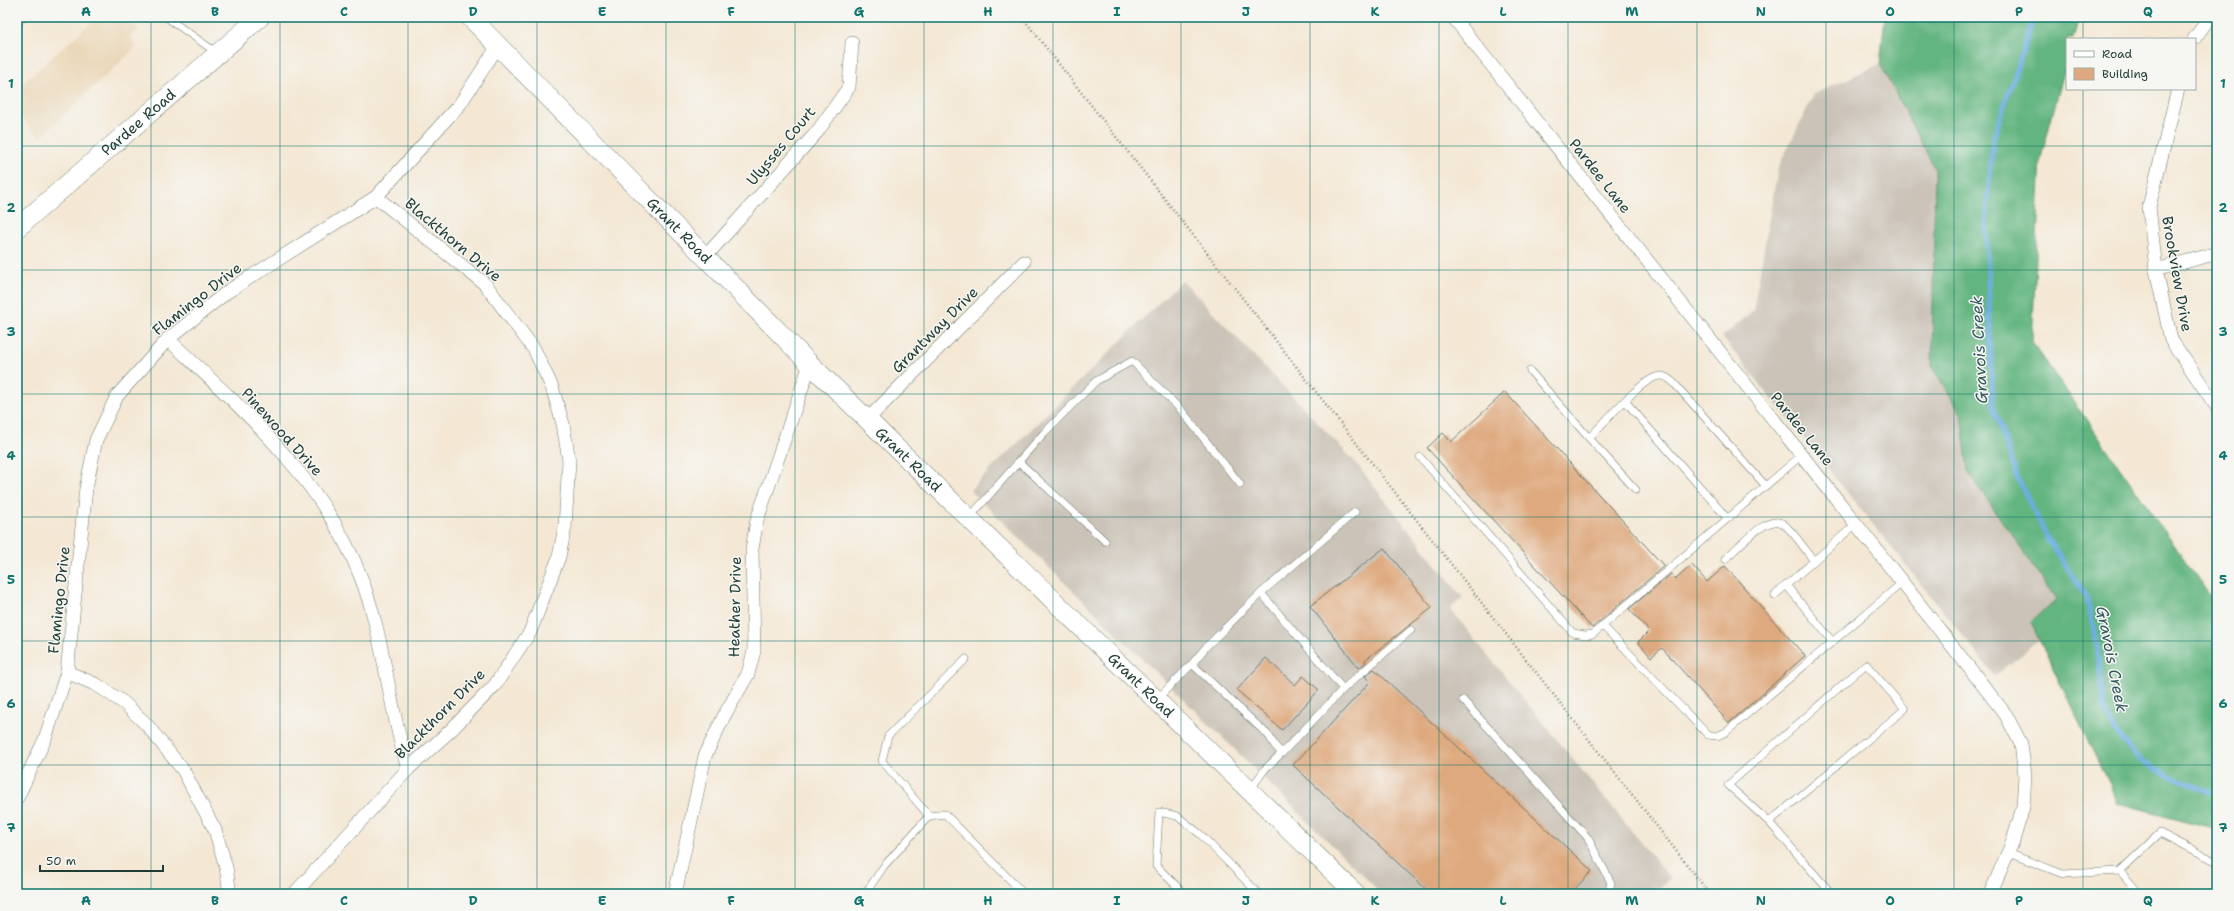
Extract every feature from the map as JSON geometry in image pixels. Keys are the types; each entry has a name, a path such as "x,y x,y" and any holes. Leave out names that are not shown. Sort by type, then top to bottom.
{"street":[{"name":"Pardee Road","path":"20,220 260,17"},
{"name":"Grant Road","path":"470,17 706,256 810,364 1356,894"},
{"name":"Pardee Lane","path":"1453,17 1624,234 1857,522 2006,715 2020,744 2025,775 2023,807 2008,853 1990,894"},
{"path":"2195,38 2210,17"},
{"name":"Ulysses Court","path":"706,256 817,132 848,87 852,43"},
{"name":"Flamingo Drive","path":"17,798 46,739 68,672 86,488 96,440 117,396 168,339 227,292 376,197 460,104 498,46"},
{"name":"Brookview Drive","path":"2178,90 2149,207 2156,270 2171,340 2217,407"},
{"name":"Blackthorn Drive","path":"294,894 408,769 452,729 495,685 530,632 559,557 568,496 569,461 563,424 552,387 534,349 485,284 376,197"},
{"path":"2156,270 2217,253"},
{"name":"Grantway Drive","path":"867,420 1024,262"},
{"name":"Pinewood Drive","path":"168,339 254,420 293,463 330,512 360,575 380,638 398,736 408,769"},
{"name":"Heather Drive","path":"675,894 706,756 724,716 748,674 754,651 752,548 754,534 810,364"},
{"path":"68,672 97,685 124,703 147,725 183,770 215,830 226,867 230,894"}],"lane":[{"path":"17,23 24,17"},
{"path":"166,17 217,53"},
{"path":"969,519 1018,461 1096,381 1132,361 1182,411 1240,484"},
{"path":"1530,371 1636,490"},
{"path":"1589,438 1645,384 1656,376 1665,376 1673,382 1765,485"},
{"path":"1626,402 1727,518"},
{"path":"1420,457 1573,633 1585,635 1593,634 1603,626 1765,485 1803,454"},
{"path":"1018,461 1104,541"},
{"path":"1156,700 1192,664 1206,647 1261,594 1355,512"},
{"path":"1725,559 1766,523 1775,521 1783,524 1814,561"},
{"path":"1775,595 1857,522"},
{"path":"1603,626 1708,735 1716,736 1726,732 1903,582"},
{"path":"1786,585 1832,642"},
{"path":"1261,594 1344,689"},
{"path":"1250,790 1265,769 1344,689 1411,630"},
{"path":"929,816 882,761 886,742 888,736 966,659"},
{"path":"1192,664 1269,736 1275,746 1282,753"},
{"path":"1769,822 1905,709 1866,664 1728,785 1769,822 1832,894"},
{"path":"1463,700 1588,838 1611,883 1608,894"},
{"path":"1185,894 1156,866 1159,812 1177,816 1200,834 1259,894"},
{"path":"865,894 884,866 929,816 944,814 1024,894"},
{"path":"2008,853 2063,874 2120,871 2160,833 2217,862"},
{"path":"2120,871 2140,894"}],"path":[{"path":"1022,17 1710,894"}],"shaded area":[{"path":"98,17 127,17 139,30 130,36 135,48 40,138 17,113 17,88"},
{"path":"1880,64 1935,169 1932,367 1961,413 1968,472 2056,599 2031,623 2040,640 1995,676 1722,337 1753,311 1778,168 1814,94"},
{"path":"1182,280 1354,461 1463,598 1450,609 1670,878 1653,894 1382,894 970,490"}],"green space":[{"path":"1885,17 2079,17 2073,38 2066,38 2066,65 2041,158 2032,342 2217,606 2217,829 2118,803 2031,623 2056,599 1968,472 1961,413 1932,367 1935,169 1880,64"}],"building":[{"path":"1505,392 1664,566 1592,628 1427,448 1443,433 1451,442"},
{"path":"1384,548 1432,608 1365,660 1366,662 1359,668 1310,606"},
{"path":"1692,565 1707,582 1725,566 1805,656 1729,723 1662,648 1651,657 1638,642 1649,631 1629,609 1671,574 1676,579"},
{"path":"1266,658 1295,685 1303,676 1319,690 1282,730 1237,690"},
{"path":"1374,669 1592,871 1570,894 1431,894 1293,765 1370,682 1365,676"}],"waterway":[{"name":"Gravois Creek","path":"2034,17 1993,139 1986,222 1993,405 2018,479 2047,537 2086,596 2095,631 2105,711 2118,736 2139,760 2175,779 2217,794"}]}
